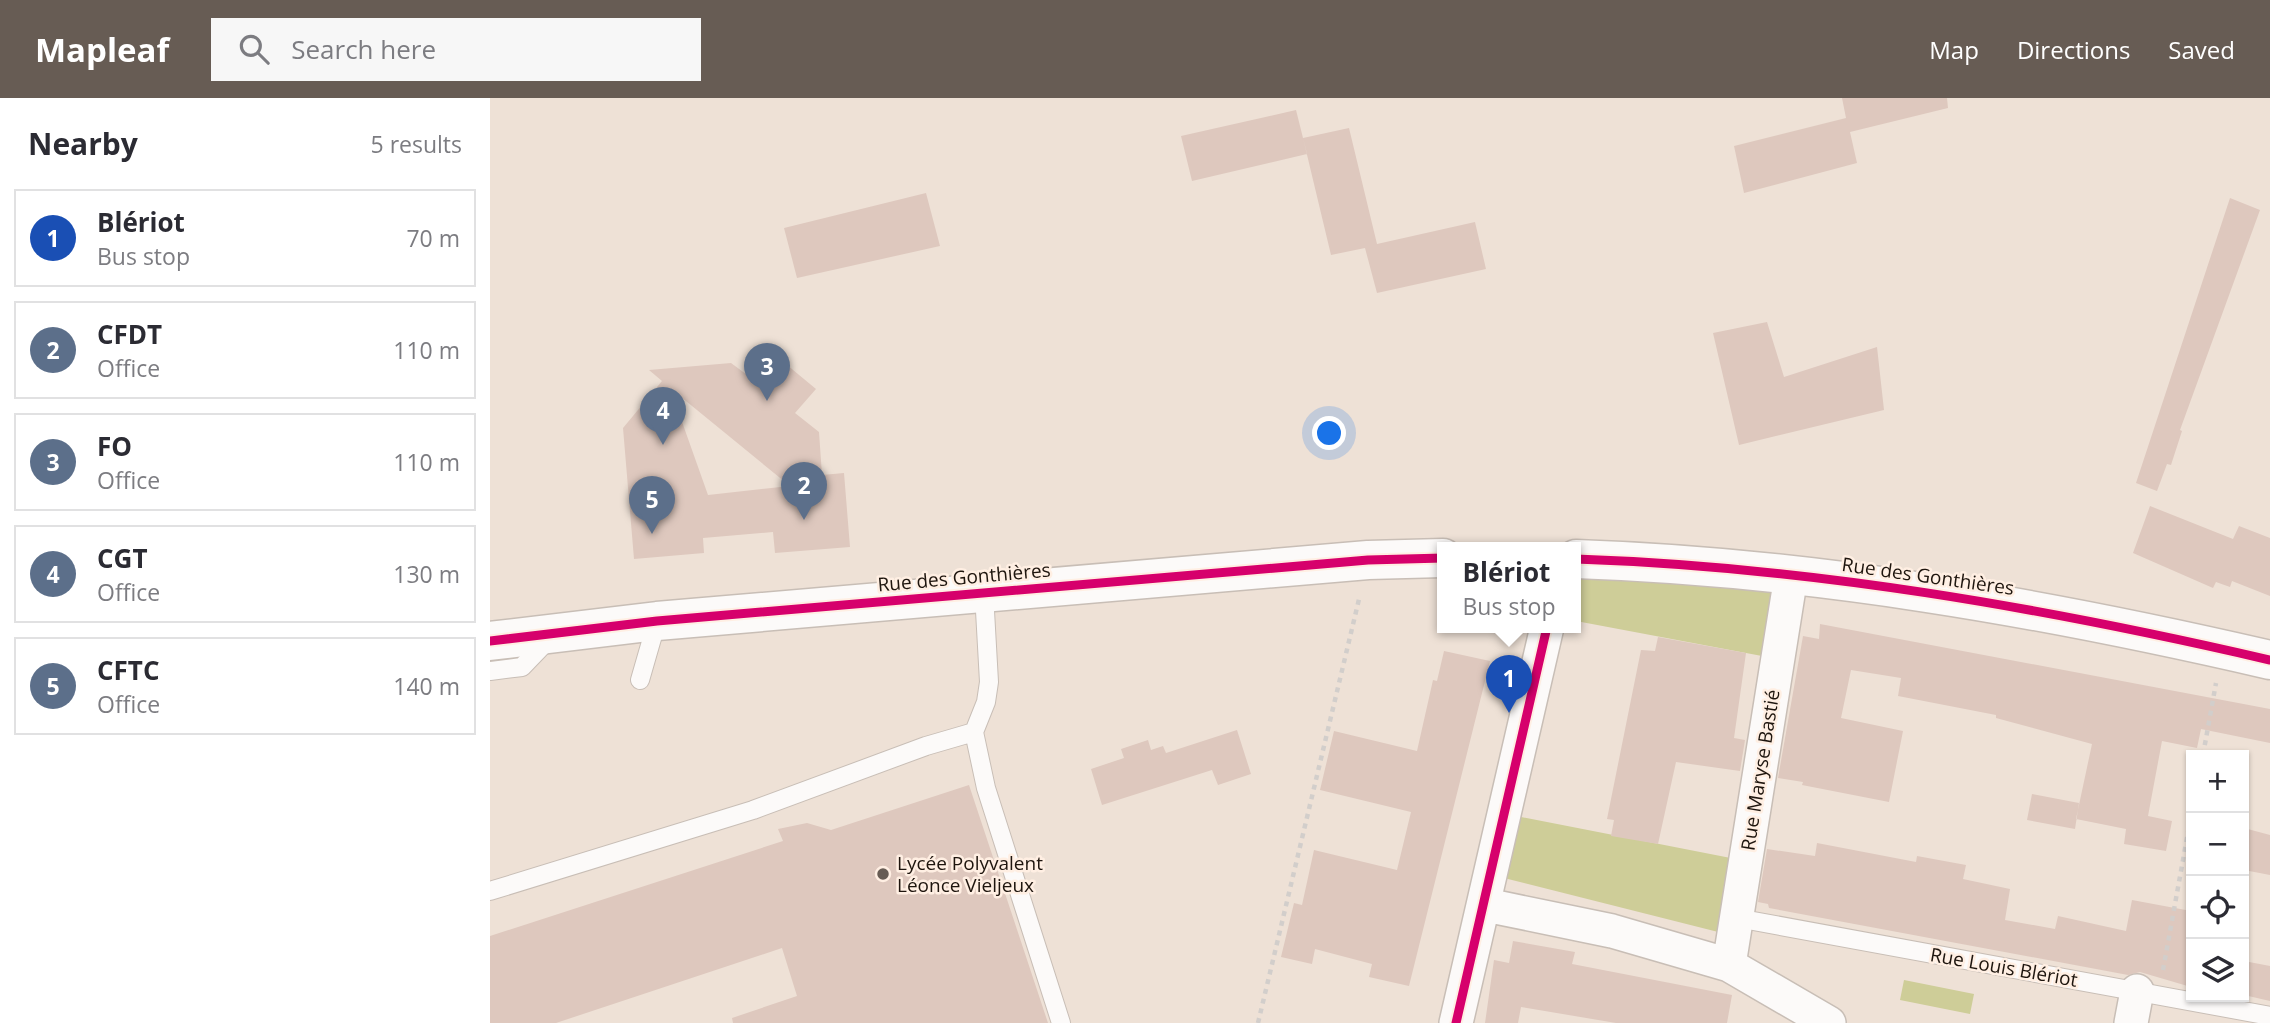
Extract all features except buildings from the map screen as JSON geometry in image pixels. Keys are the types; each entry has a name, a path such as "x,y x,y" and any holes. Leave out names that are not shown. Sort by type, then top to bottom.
{"street":[{"name":"Rue des Gonthières","path":"490,641 657,621 1368,560 1437,558"},
{"name":"Rue des Gonthières","path":"1581,559 1893,585 2102,622 2270,660"},
{"name":"Rue Maryse Bastié","path":"1729,965 1791,576"},
{"path":"1456,1023 1486,905 1546,633"},
{"path":"1486,905 1612,931 1729,965 1829,1023"}],"lane":[{"path":"984,593 989,682 986,702 974,732 986,788 1061,1023"},
{"path":"640,680 657,621"},
{"path":"490,671 522,667 555,633"},
{"path":"490,891 752,810 926,746 974,732"},
{"name":"Rue Louis Blériot","path":"1737,918 2142,1003 2270,1016"}],"path":[{"path":"1258,1023 1368,560"},
{"path":"2204,750 2216,682"},
{"path":"2142,1003 2186,835"}],"shaded area":[{"path":"1581,559 1791,576 1778,659 1581,622"},
{"path":"1506,814 1746,861 1734,936 1492,875"},
{"path":"1904,980 1974,994 1970,1014 1900,1000"}],"cycle path":[{"path":"490,641 657,621 1368,560 1437,558"},
{"path":"1581,559 1664,563 1838,580 2012,607 2270,660"},
{"path":"1456,1023 1546,633"}],"place":[{"name":"FO","path":"767,401"},
{"name":"CGT","path":"663,445"},
{"name":"CFDT","path":"804,520"},
{"name":"CFTC","path":"652,534"},
{"name":"Blériot","path":"1509,713"},
{"name":"Lycée Polyvalent Léonce Vieljeux","path":"883,874"}]}
